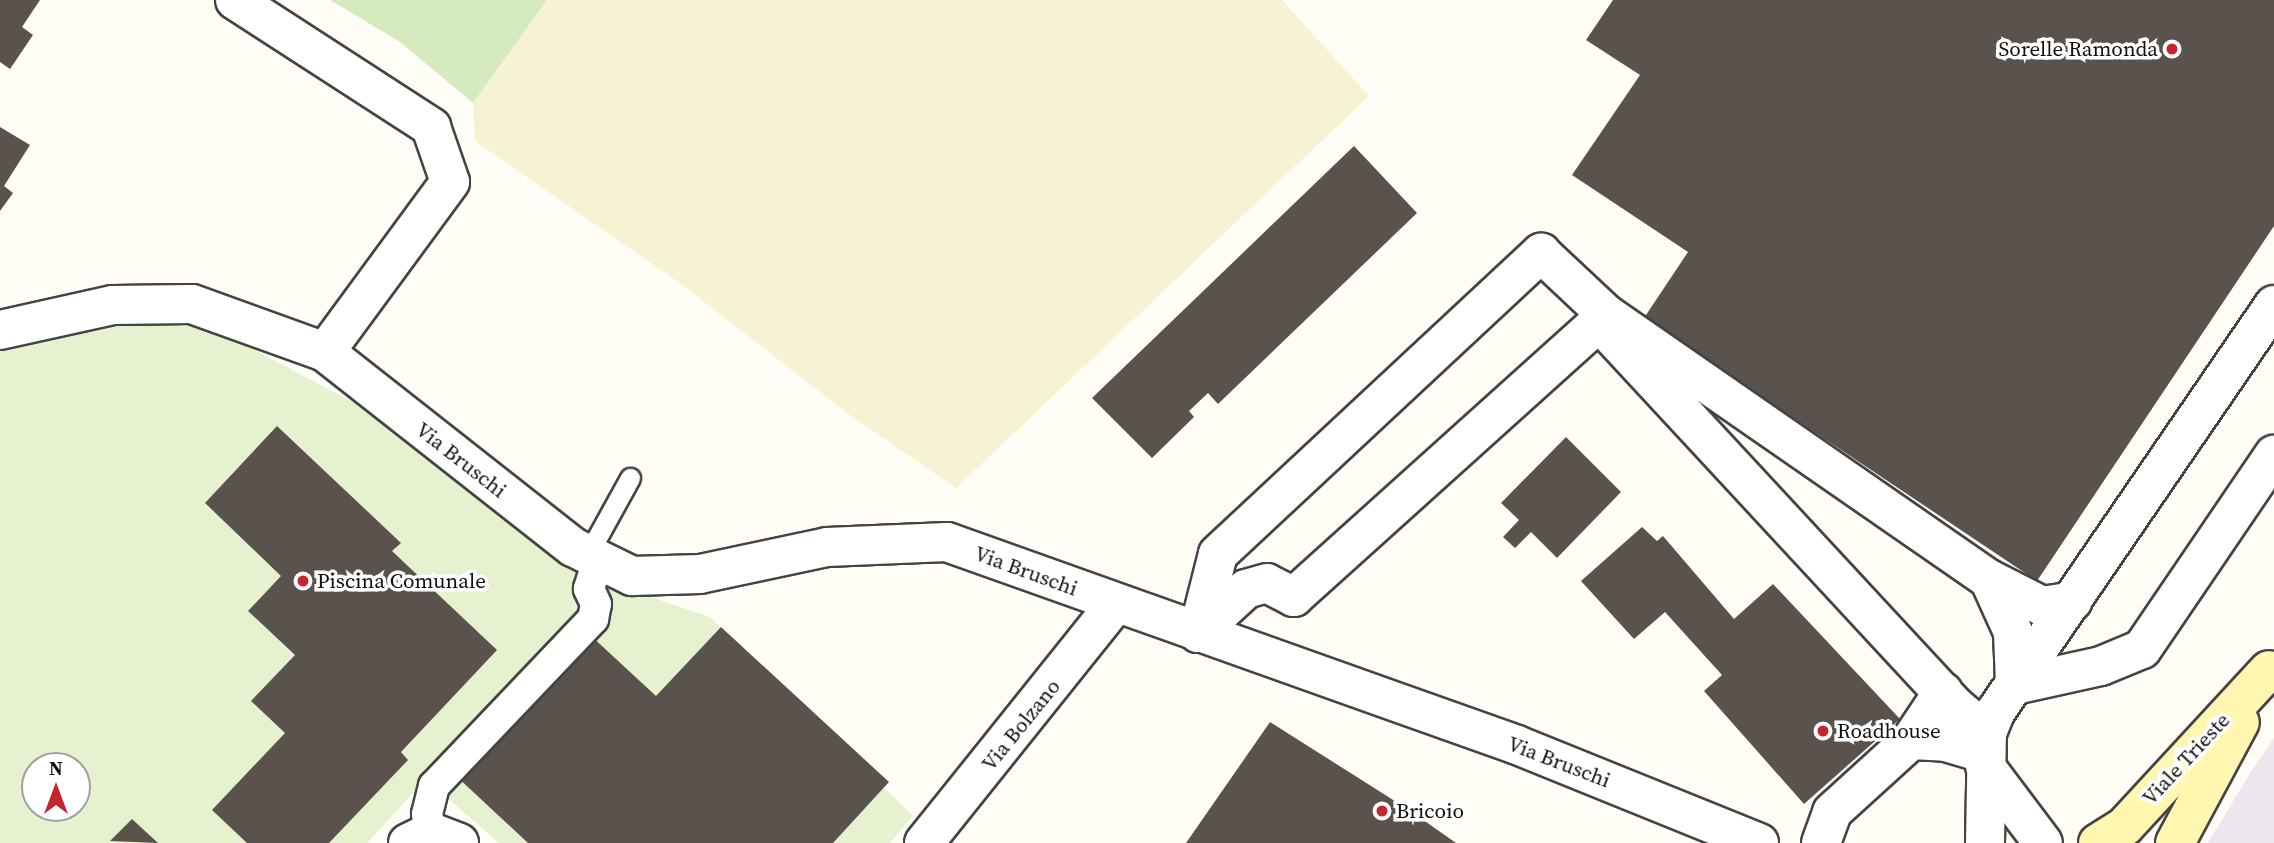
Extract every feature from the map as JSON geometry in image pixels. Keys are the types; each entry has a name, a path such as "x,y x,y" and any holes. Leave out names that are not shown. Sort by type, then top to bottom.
{"main road":[{"name":"Viale Trieste","path":"2098,843 2125,825 2272,666"},
{"name":"Viale Trieste","path":"2175,843 2272,666"}],"street":[{"path":"235,0 431,127 450,182 325,352"},
{"path":"1198,632 1218,554 1541,253 1943,692 1986,751 2043,843"},
{"name":"Via Bruschi","path":"0,330 113,305 191,304 325,352 573,547 632,576 700,574 827,547 947,542 1115,605 1517,745 1759,843"},
{"path":"1985,843 1986,751 2015,685 2274,305"},
{"path":"1603,318 1989,579 2042,606 2073,601"},
{"path":"1198,632 1245,589 1267,583 1294,597 1603,318"},
{"path":"2015,685 2101,666 2142,649 2274,455"},
{"path":"433,839 427,814 434,786 593,619 596,604 589,589 593,557"},
{"path":"1989,579 2013,632 2015,685"},
{"name":"Via Bolzano","path":"924,843 1115,605"},
{"path":"1821,843 1832,812 1911,740 1943,692"},
{"path":"1911,740 1946,742 1986,751"}],"lane":[{"path":"593,557 630,478"}],"shaded area":[{"path":"547,0 1282,0 1369,96 956,488 844,411 681,284 475,141 473,103"},
{"path":"2274,738 2274,843 2208,843 2250,773"}],"green space":[{"path":"330,0 547,0 473,103 400,42"},
{"name":"Piscina Comunale","path":"117,323 211,327 366,409 585,575 710,617 913,816 890,843 499,843 426,779 367,843 0,843 0,347"}],"building":[{"path":"0,0 40,0 22,27 33,35 10,69 0,62"},
{"path":"1613,0 2274,0 2274,226 2037,581 1644,318 1688,252 1572,175 1640,75 1586,40"},
{"path":"0,127 30,145 4,186 13,193 0,211"},
{"path":"1354,146 1417,213 1218,404 1208,393 1189,411 1194,417 1152,458 1092,398"},
{"path":"277,426 401,543 392,551 497,650 401,752 408,760 329,843 247,843 212,810 285,733 251,701 295,655 248,611 281,576 205,503"},
{"path":"1566,437 1621,492 1557,558 1531,532 1515,548 1503,537 1519,520 1501,503"},
{"path":"1642,527 1657,541 1663,536 1734,619 1773,584 1900,719 1804,804 1704,691 1722,675 1665,612 1634,639 1581,581"},
{"path":"721,627 889,782 833,843 528,843 455,775 589,634 656,696"},
{"path":"1270,722 1409,810 1456,843 1186,843"},
{"path":"132,819 158,843 110,841"}],"place":[{"name":"Sorelle Ramonda","path":"2172,49"},
{"name":"Piscina Comunale","path":"303,581"},
{"name":"Roadhouse","path":"1823,731"},
{"name":"Bricoio","path":"1382,811"}]}
